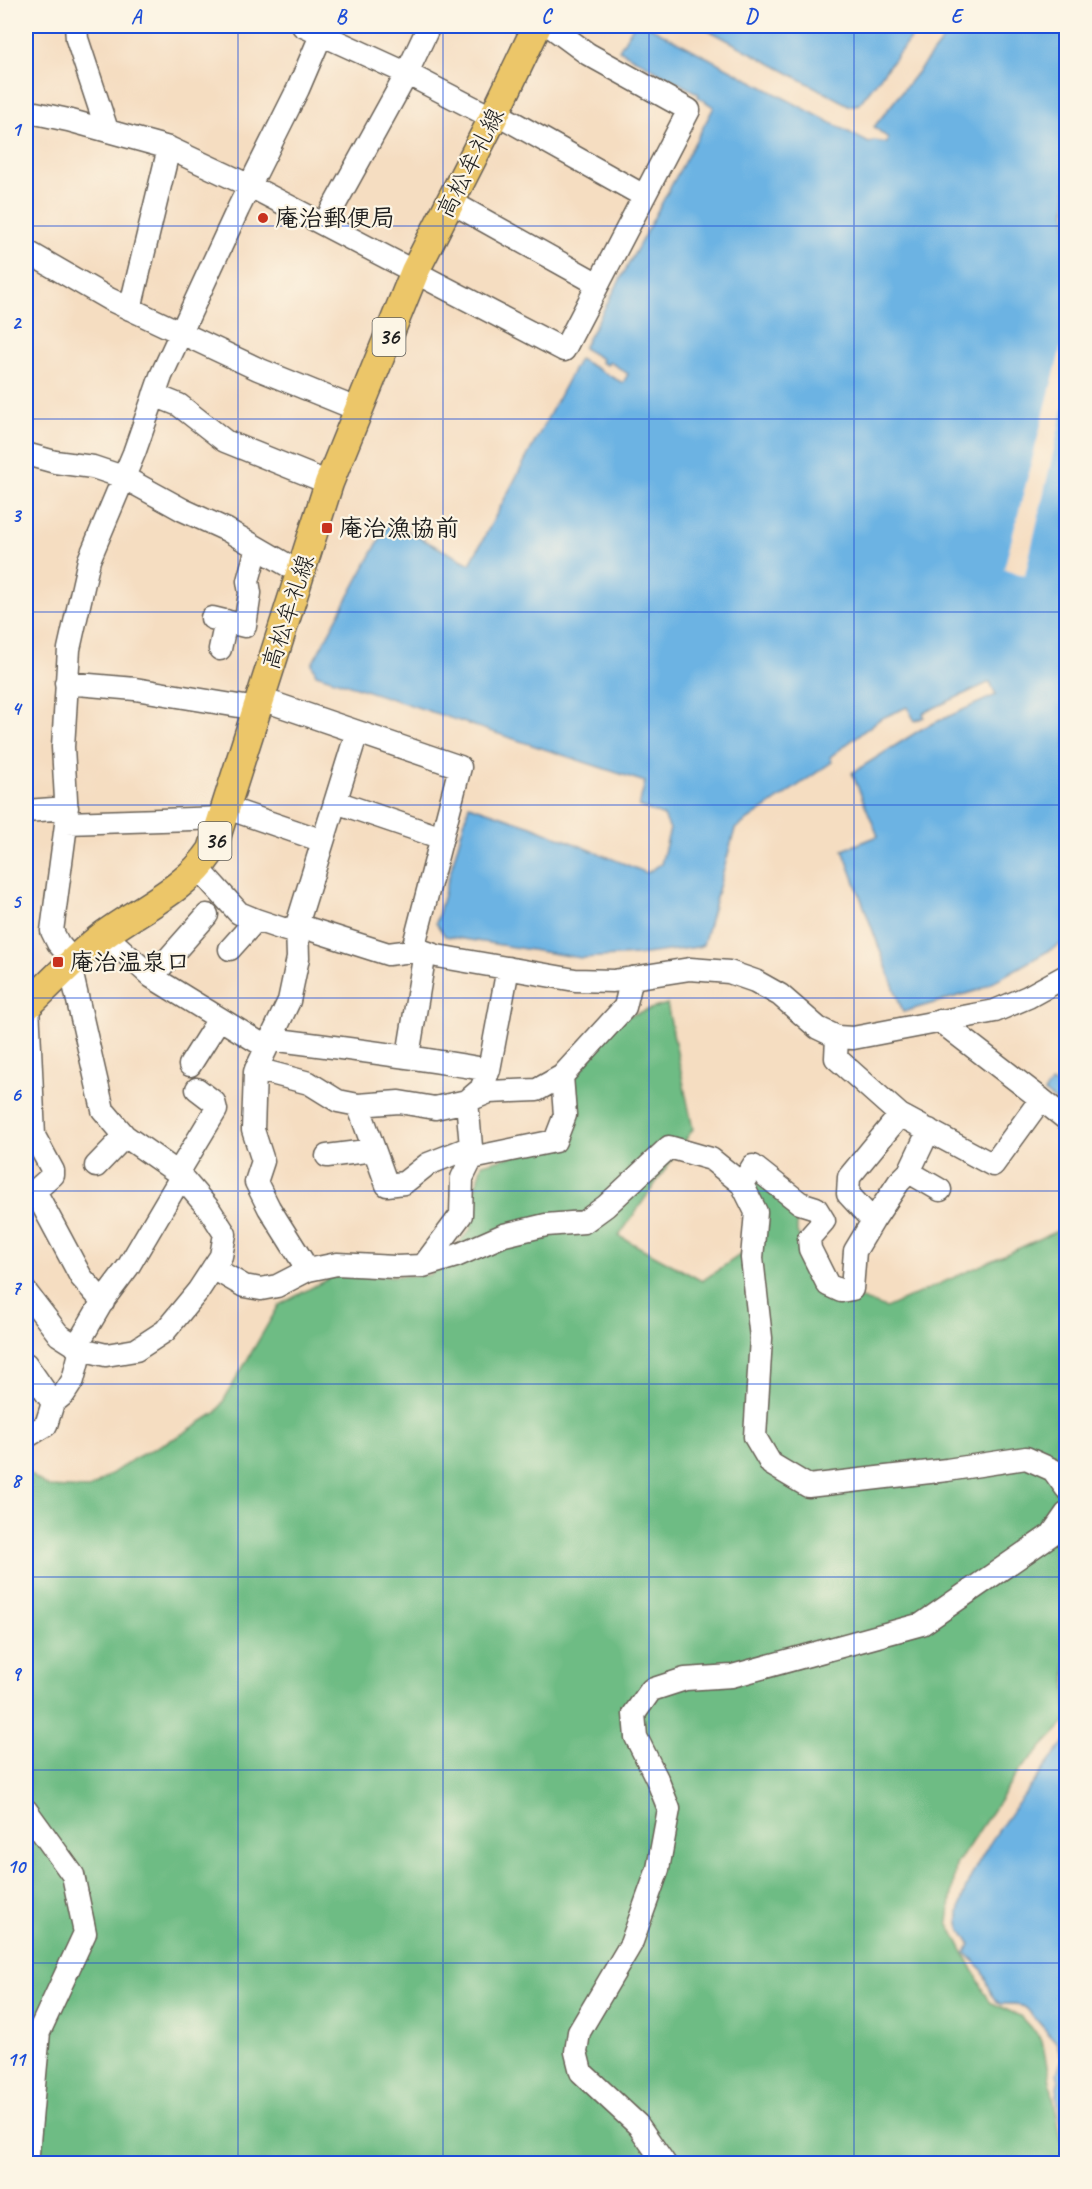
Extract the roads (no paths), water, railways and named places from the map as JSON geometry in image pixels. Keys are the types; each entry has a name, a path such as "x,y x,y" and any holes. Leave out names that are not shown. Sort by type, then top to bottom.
{"main road":[{"name":"高松牟礼線","path":"27,1006 105,935 187,880 199,869 212,850 329,483 415,271 495,115 537,26"}],"street":[{"path":"76,26 77,39 107,130"},
{"path":"324,224 429,26"},
{"path":"26,111 169,147 324,224 564,350 689,110 588,54 550,26"},
{"path":"26,1292 59,1335 79,1348 106,1355 136,1350 165,1331 198,1291 221,1256 225,1234 209,1209 180,1175 125,1136 103,1110 72,964 52,931 67,816 63,747 66,683 69,649 89,560 181,332 298,88 317,28 495,115 644,196"},
{"path":"130,309 169,147"},
{"path":"451,202 598,284"},
{"path":"26,251 109,300 258,369 360,410"},
{"path":"154,395 179,405 225,441 329,483"},
{"path":"26,454 56,462 93,467 123,477 183,510 227,530 301,573"},
{"path":"220,649 219,619 245,626 250,594 248,581 257,548"},
{"path":"66,683 259,704 357,732 460,766 415,940 423,951 408,1056"},
{"path":"308,1270 269,1208 256,1182 263,1161 254,1130 256,1069 289,1001 298,958 297,925 357,732"},
{"path":"336,802 442,838"},
{"path":"26,811 67,816 225,813 323,842"},
{"path":"199,869 239,913 286,930 297,925 388,954 423,951 437,957 575,980 613,981 690,969 729,972 755,981 780,995 818,1028 837,1037 853,1038 995,1011 1028,997 1066,976"},
{"path":"152,977 207,915"},
{"path":"230,949 256,920"},
{"path":"105,935 152,977 219,1018 268,1043 408,1056 489,1071"},
{"path":"467,1101 481,1089 489,1071 508,968"},
{"path":"256,1069 309,1083 338,1101 358,1105 399,1102 435,1108 467,1101 489,1092 537,1090 561,1076 625,1007 632,978"},
{"path":"27,1006 34,1136 53,1171 53,1175 35,1191 81,1277 103,1302"},
{"path":"190,1065 219,1018"},
{"path":"940,1020 1066,1119"},
{"path":"837,1037 836,1058 900,1115 993,1165 1041,1099"},
{"path":"358,1105 387,1185 404,1184 428,1164 472,1153 555,1141 565,1115 561,1076"},
{"path":"26,1437 46,1425 53,1404 64,1394 73,1380 79,1348 103,1302 128,1267 216,1110 214,1102 197,1089"},
{"path":"423,1266 461,1215 462,1178 472,1153 467,1101"},
{"path":"873,1221 848,1194 849,1177 900,1115"},
{"path":"742,1184 753,1166 800,1203 816,1208 824,1221 809,1238 810,1249 828,1285 841,1291 852,1289 855,1251 899,1182 909,1172 929,1131"},
{"path":"96,1166 125,1136"},
{"path":"213,1268 244,1286 261,1289 277,1286 308,1270 337,1264 423,1266 456,1256 504,1234 546,1225 584,1222 606,1206 669,1147 711,1159 742,1184 756,1212 752,1258 760,1338 755,1437 771,1464 808,1486 947,1470 1026,1458 1053,1470 1066,1488"},
{"path":"327,1156 374,1150"},
{"path":"909,1172 940,1190"},
{"path":"26,1364 53,1404"},
{"path":"665,2163 638,2125 581,2072 576,2052 579,2032 631,1944 658,1869 669,1809 636,1737 634,1714 651,1690 685,1679 732,1676 922,1624 1052,1534 1066,1514"},
{"path":"26,1810 73,1875 85,1933 39,2032 30,2080 27,2163"}],"water":[{"path":"633,26 648,26 869,143 874,141 887,143 888,138 874,127 954,26 1066,26 1066,941 979,990 903,1012 843,850 878,836 852,773 923,728 996,695 990,682 923,713 924,717 915,721 907,707 880,719 830,757 832,762 735,829 703,945 638,955 581,958 445,936 436,923 469,805 531,826 647,873 661,864 670,829 664,816 639,806 645,782 316,674 312,664 389,522 470,564 579,359 623,383 628,374 610,362 607,365 601,362 602,359 583,348 714,107 698,97 699,94 619,50"},
{"path":"701,26 920,26 859,104 850,106"},
{"path":"1052,1082 1066,1093 1066,1109 1044,1092"},
{"path":"1066,1741 1066,2129 1060,2118 1057,2096 1059,2081 1057,2073 1062,2059 1056,2042 1026,2008 1016,2004 1000,2004 993,1997 982,1969 966,1953 970,1944 959,1923 960,1907 975,1869 999,1829"}],"place":[{"name":"庵治郵便局","path":"263,218"},
{"name":"庵治漁協前","path":"327,528"},
{"name":"庵治温泉口","path":"58,962"}]}
